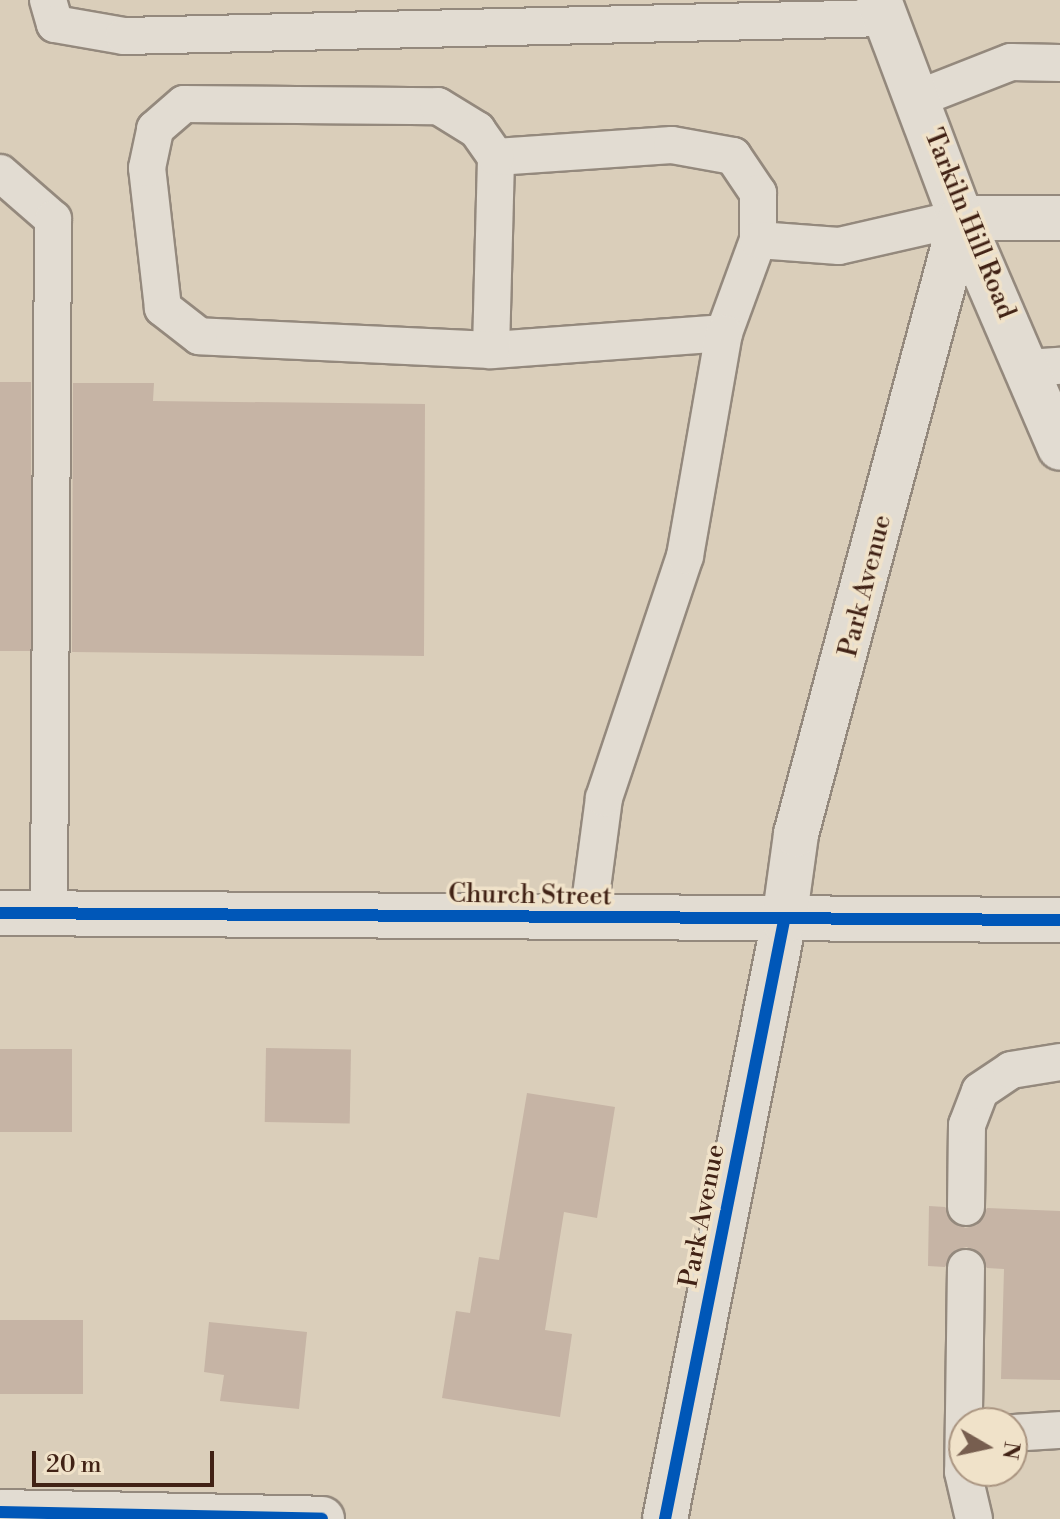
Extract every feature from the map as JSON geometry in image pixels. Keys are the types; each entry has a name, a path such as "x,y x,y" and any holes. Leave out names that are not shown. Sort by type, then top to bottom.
{"main road":[{"name":"Tarkiln Hill Road","path":"882,9 919,98 961,218 1044,367 1060,448"},
{"path":"961,218 1060,218"},
{"name":"Park Avenue","path":"665,1519 784,921 796,834 961,218"},
{"name":"Church Street","path":"0,913 784,921 1060,920"},
{"path":"0,1512 322,1519"}],"lane":[{"path":"48,0 55,24 124,36 882,9"},
{"path":"919,98 1011,62 1060,63"},
{"path":"491,350 496,157 477,130 438,106 184,104 155,129 147,168 163,308 199,336 491,350 724,333"},
{"path":"496,157 672,145 733,156 758,193 758,240 724,333 685,556 604,798 588,918"},
{"path":"0,173 53,219 49,913"},
{"path":"758,240 839,246 961,218"},
{"path":"966,1207 967,1125 980,1091 1011,1070 1060,1062"},
{"path":"964,1407 966,1268"},
{"path":"1028,1432 1060,1430"},
{"path":"970,1487 974,1519"}],"building":[{"path":"0,382 31,382 31,651 0,651"},
{"path":"73,383 154,383 153,401 425,404 424,656 72,652"},
{"path":"266,1048 351,1049 350,1123 265,1122"},
{"path":"0,1049 72,1049 72,1132 0,1132"},
{"path":"527,1093 615,1107 597,1218 564,1212 545,1330 572,1334 560,1417 442,1398 456,1311 470,1313 479,1257 499,1260"},
{"path":"929,1206 945,1207 965,1228 977,1225 987,1208 1060,1211 1060,1380 1001,1379 1004,1269 987,1268 967,1247 955,1250 945,1267 928,1266"},
{"path":"0,1320 83,1320 83,1394 0,1394"},
{"path":"209,1322 307,1332 299,1409 220,1401 224,1375 204,1372"}],"cycle path":[{"path":"0,913 1060,920"},
{"path":"665,1519 784,921"},
{"path":"0,1512 322,1519"}]}
